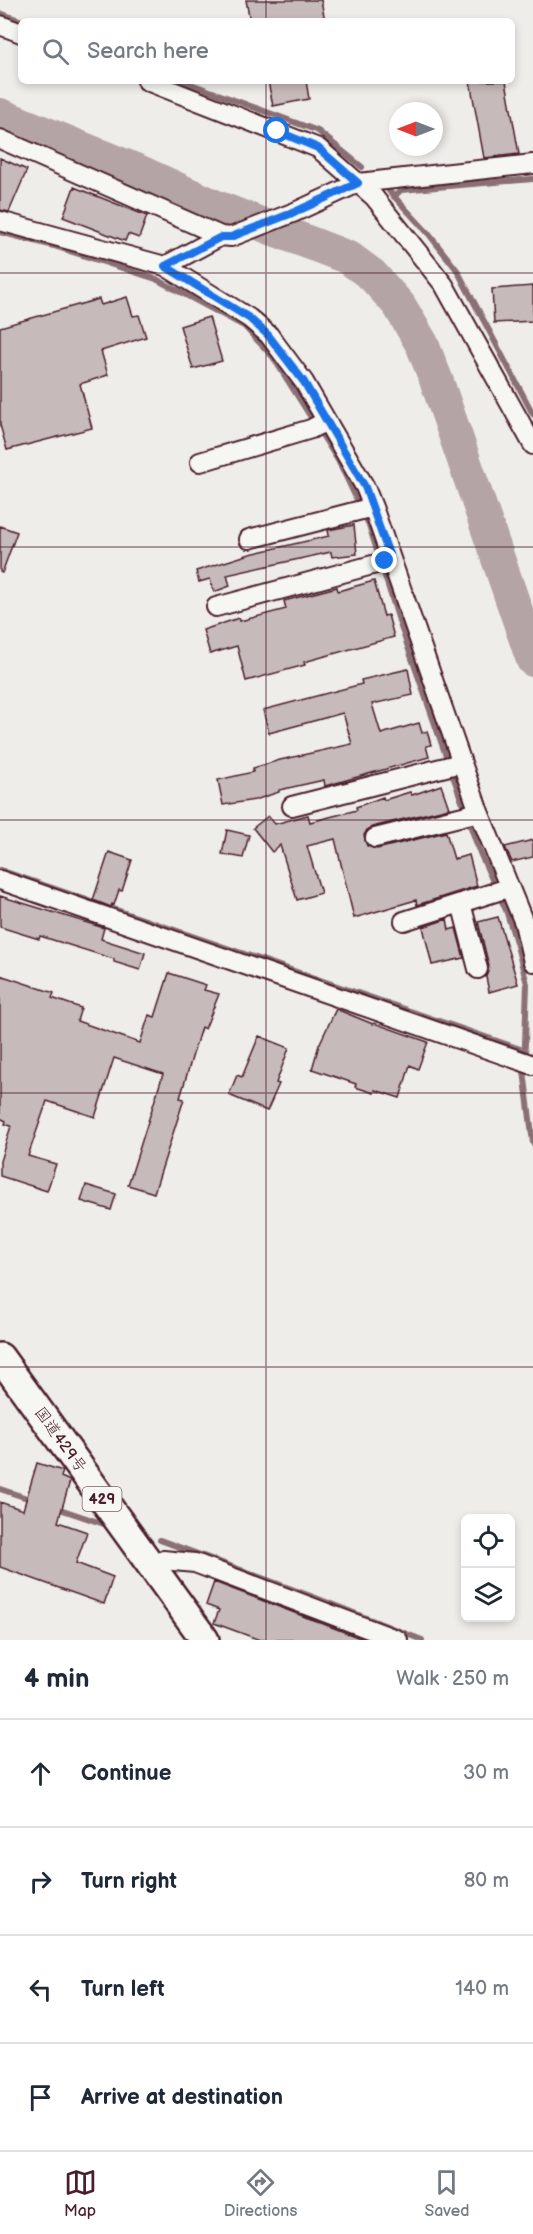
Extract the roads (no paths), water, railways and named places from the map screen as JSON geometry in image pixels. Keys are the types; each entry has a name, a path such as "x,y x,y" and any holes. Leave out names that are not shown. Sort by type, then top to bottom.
{"highway":[{"name":"国道429号","path":"0,1357 205,1640"}],"street":[{"path":"0,25 18,32"},
{"path":"155,84 318,148 374,197 444,285 533,445"},
{"path":"0,139 226,237"},
{"path":"165,266 226,237 295,212 358,183 533,164"},
{"path":"0,221 165,266 249,318 268,335 304,382 319,425 365,487 365,509 453,765 500,891 524,923 533,962"},
{"path":"200,462 319,425"},
{"path":"249,539 365,509"},
{"path":"216,607 383,562"},
{"path":"292,806 453,765"},
{"path":"375,838 471,814"},
{"path":"0,880 527,1063"},
{"path":"404,921 500,891"},
{"path":"461,903 478,969"},
{"path":"150,1564 163,1560 195,1563 398,1640"}],"waterway":[{"path":"0,13 18,20"},
{"path":"191,84 318,131 362,167"},
{"path":"0,115 140,172 214,206 349,258 372,275 399,305 422,344 533,660"},
{"path":"394,197 401,190 533,179"},
{"path":"389,191 428,233 457,270 533,414"},
{"path":"0,232 54,246 156,279 244,326 273,357 339,462 369,525 401,627 480,853 506,910 516,942 527,984 524,1071 533,1143"},
{"path":"0,870 526,1051"},
{"path":"0,1489 33,1500"},
{"path":"54,1507 104,1524"},
{"path":"160,1540 422,1640"}]}
